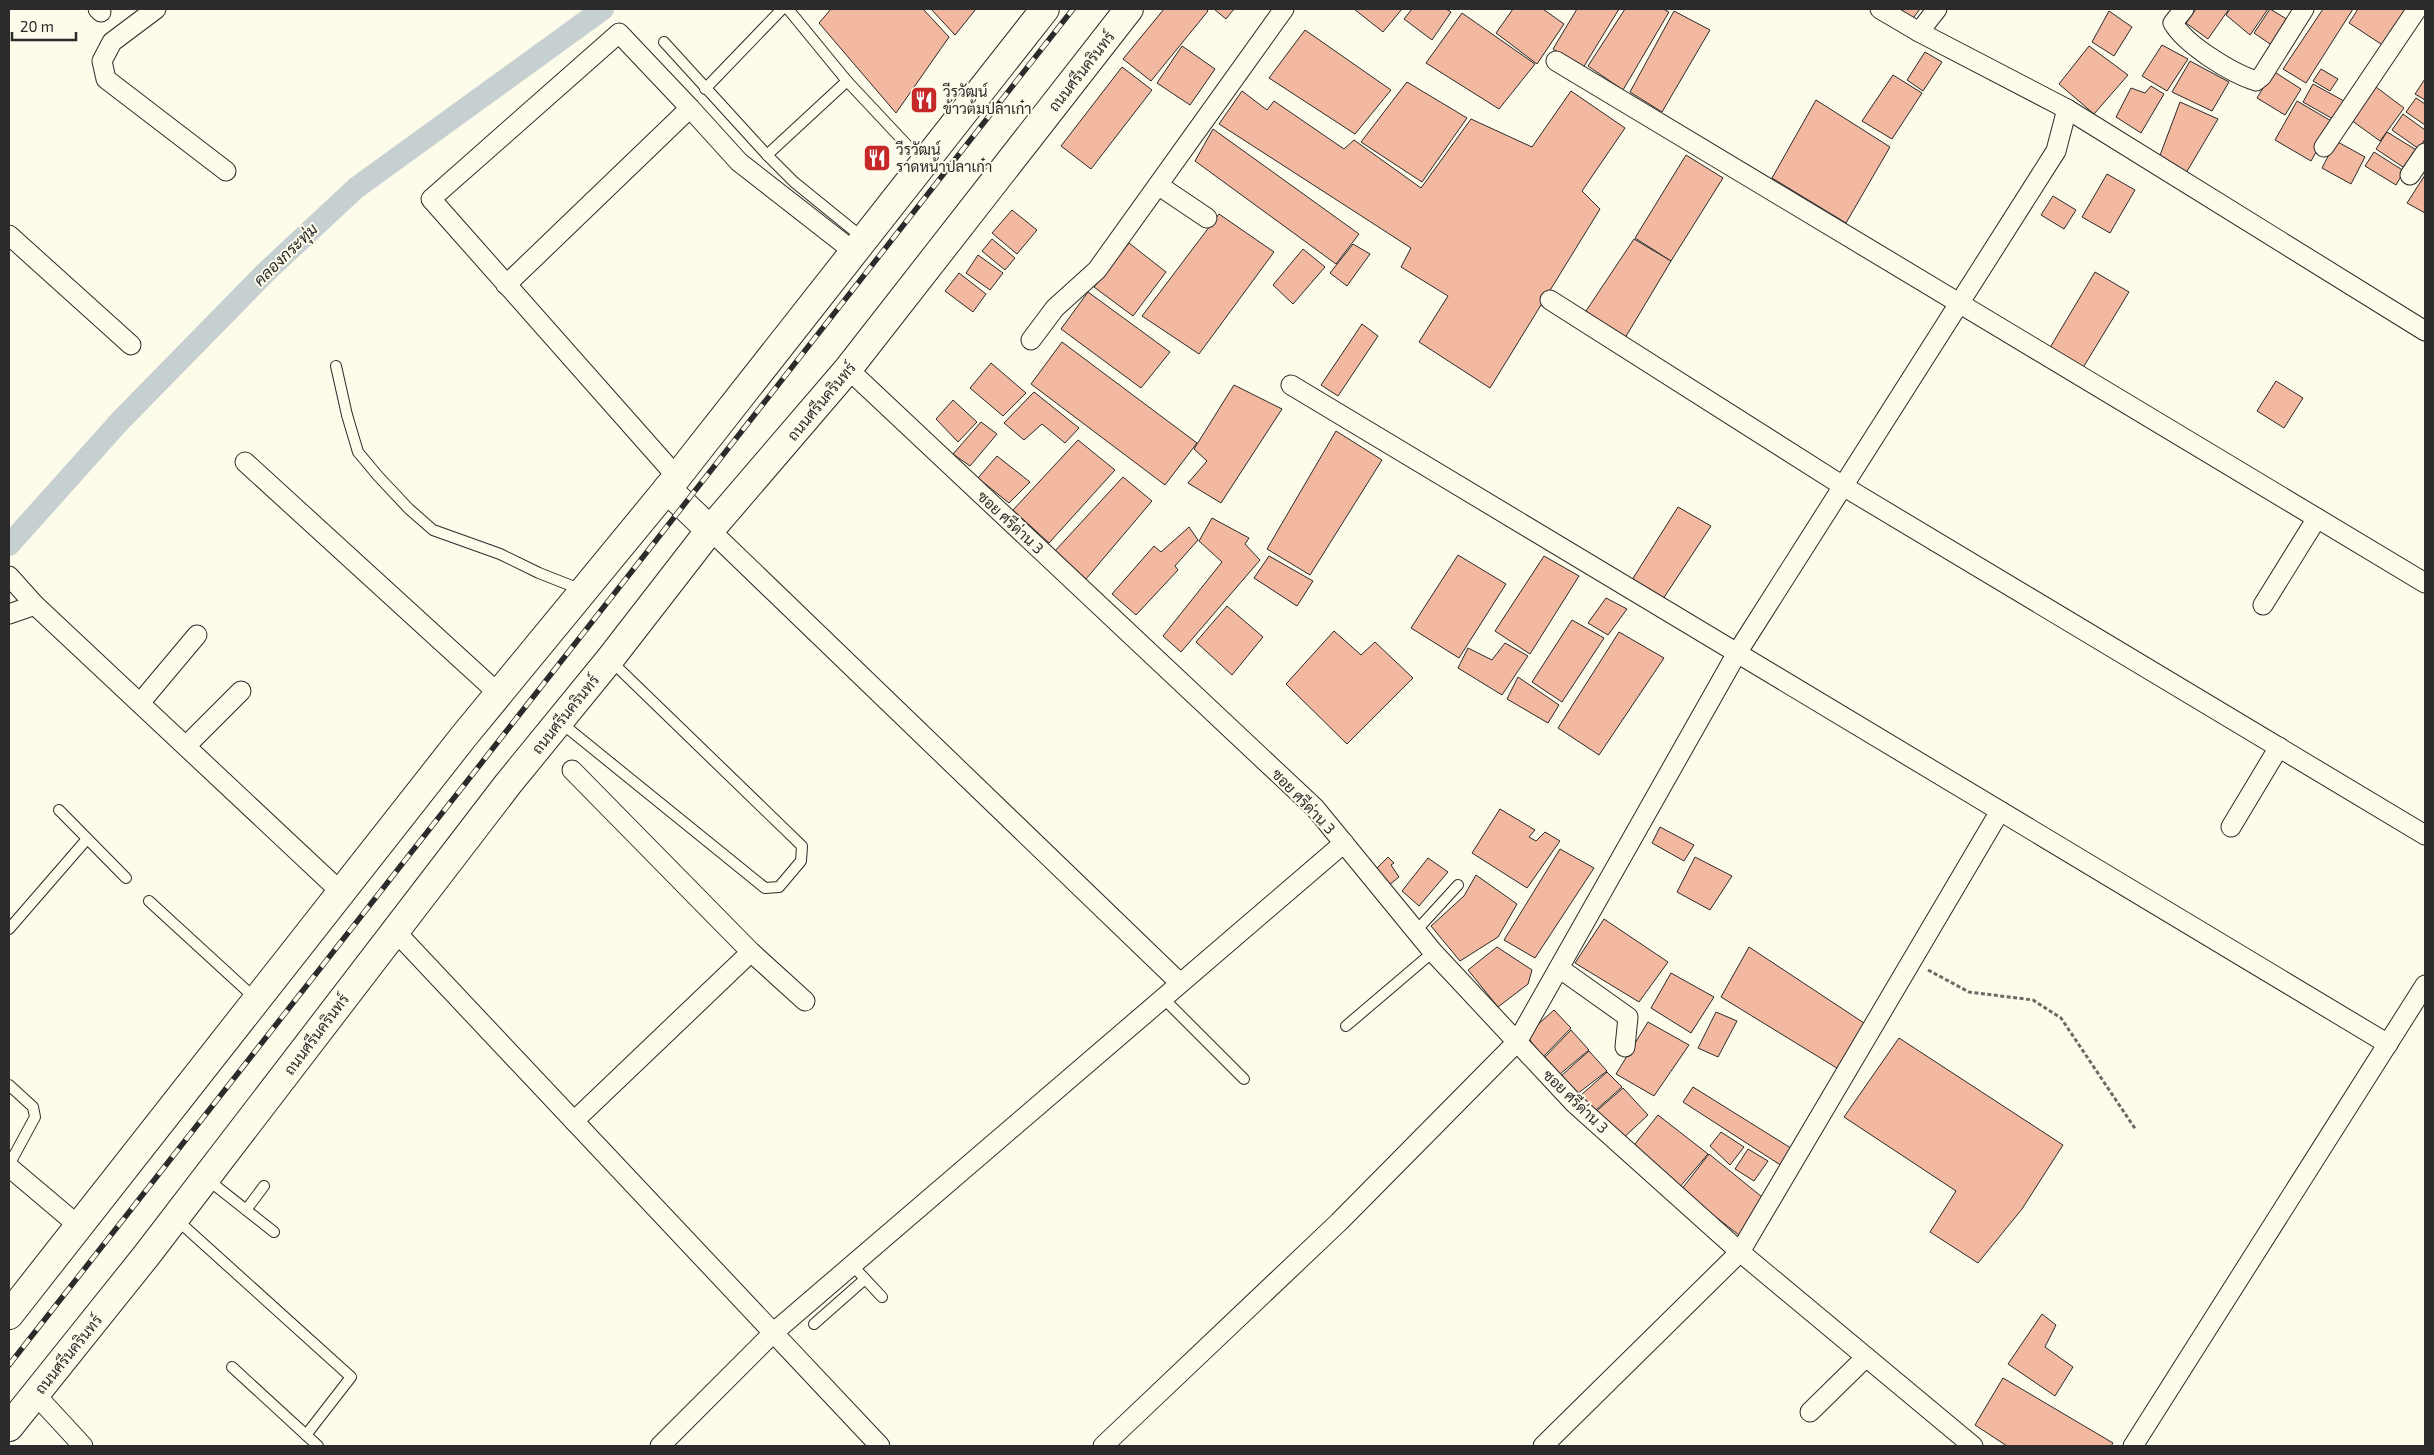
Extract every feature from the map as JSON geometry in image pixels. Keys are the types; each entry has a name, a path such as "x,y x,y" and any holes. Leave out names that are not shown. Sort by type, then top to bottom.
{"main road":[{"path":"9,1315 499,694 672,483 1045,9"},
{"name":"ถนนศรีนครินทร์","path":"9,1427 175,1218 508,784 610,659 710,530 848,370 1129,9"},
{"path":"672,483 710,530"}],"street":[{"path":"156,9 112,42 102,61 106,79 226,171"},
{"path":"1031,340 1055,308 1097,270 1284,9"},
{"path":"1880,9 1919,32 2067,109 2425,331"},
{"path":"1919,32 1937,9"},
{"path":"2184,9 2174,23 2180,35 2241,76 2256,81 2262,76 2304,9"},
{"path":"2324,147 2419,9 2425,12"},
{"path":"672,483 506,284 431,199 619,33 739,162 858,245"},
{"path":"1556,61 2425,583"},
{"path":"506,284 690,108"},
{"path":"1103,1446 1339,1222 1516,1042 1737,653 2056,151 2067,109"},
{"path":"2410,175 2425,153"},
{"path":"1158,185 1207,218"},
{"path":"9,235 131,345"},
{"path":"1550,300 1843,486 2425,834"},
{"name":"ซอย ศรีด่าน 3","path":"848,370 1315,808 1433,952 1575,1104 1740,1252 1974,1446"},
{"path":"1291,385 2388,1044"},
{"path":"245,462 499,694"},
{"path":"2263,605 2317,518"},
{"path":"710,530 1180,983"},
{"path":"9,576 35,605 342,893"},
{"path":"9,614 35,605"},
{"path":"140,703 197,635"},
{"path":"186,746 241,691"},
{"path":"2231,827 2280,747"},
{"path":"572,770 751,952 805,1000"},
{"path":"1544,1446 1740,1252 2000,811"},
{"path":"660,1446 773,1333 1344,843"},
{"path":"395,932 880,1446"},
{"path":"574,1121 751,952"},
{"path":"1558,968 1628,1018 1625,1047"},
{"path":"2133,1446 2425,985"},
{"path":"9,1166 80,1227"},
{"path":"1810,1412 1866,1357"},
{"path":"35,1394 79,1445"}],"lane":[{"path":"705,89 782,9"},
{"path":"788,9 847,81 924,162"},
{"path":"664,42 767,155 858,245"},
{"path":"767,155 847,81"},
{"path":"336,366 346,415 358,452 409,509 433,530 500,554 583,591"},
{"path":"560,721 765,888 779,887 801,861 802,846 610,659"},
{"path":"58,810 126,878"},
{"path":"9,930 87,839"},
{"path":"1416,931 1458,885"},
{"path":"149,901 257,1000"},
{"path":"1346,1026 1433,952"},
{"path":"1163,998 1244,1079"},
{"path":"9,1085 33,1106 35,1117 9,1166"},
{"path":"206,1178 274,1232"},
{"path":"246,1210 264,1186"},
{"path":"175,1218 351,1377 306,1435"},
{"path":"852,1265 882,1297"},
{"path":"814,1324 866,1278"},
{"path":"232,1366 318,1446"}],"path":[{"path":"1912,962 1969,992 2033,1000 2061,1018 2136,1130"}],"building":[{"path":"831,9 923,9 949,37 896,113 819,23"},
{"path":"931,9 976,9 955,35"},
{"path":"1164,9 1206,9 1208,11 1151,81 1123,59"},
{"path":"1214,9 1234,9 1226,19"},
{"path":"1354,9 1402,9 1383,32"},
{"path":"1412,9 1446,9 1451,12 1432,40 1404,19"},
{"path":"1513,9 1543,9 1564,24 1537,64 1496,33"},
{"path":"1577,9 1619,9 1583,68 1553,49"},
{"path":"1625,9 1663,9 1669,12 1623,90 1588,66"},
{"path":"1892,9 1920,9 1911,21"},
{"path":"2196,9 2229,9 2208,39 2186,23"},
{"path":"2230,9 2268,9 2250,35 2226,15"},
{"path":"2270,9 2290,21 2273,46 2254,33"},
{"path":"2323,9 2353,9 2306,83 2283,69"},
{"path":"2358,9 2405,9 2408,11 2384,46 2349,23"},
{"path":"1674,11 1710,30 1662,112 1630,92"},
{"path":"2109,11 2132,27 2114,56 2092,42"},
{"path":"1462,13 1535,64 1499,109 1426,63"},
{"path":"1305,30 1391,90 1355,134 1269,78"},
{"path":"2162,45 2188,59 2167,91 2142,76"},
{"path":"1182,46 1215,69 1190,105 1157,83"},
{"path":"2089,46 2128,75 2094,114 2059,84"},
{"path":"1925,52 1942,62 1923,91 1907,80"},
{"path":"2190,61 2229,82 2212,111 2172,92"},
{"path":"1122,67 1152,90 1091,169 1061,146"},
{"path":"2321,69 2338,79 2330,91 2313,81"},
{"path":"2273,71 2301,89 2285,115 2257,98"},
{"path":"1893,75 1922,93 1892,139 1862,121"},
{"path":"2425,79 2425,100 2415,94"},
{"path":"1407,82 1467,118 1422,182 1361,142"},
{"path":"2313,84 2344,101 2333,119 2303,102"},
{"path":"2151,86 2164,94 2141,133 2116,117 2131,88 2145,93"},
{"path":"2376,87 2404,108 2380,141 2351,120"},
{"path":"1242,91 1267,110 1274,101 1344,149 1354,140 1421,188 1471,119 1532,147 1571,91 1625,128 1582,191 1600,209 1490,388 1419,342 1448,296 1401,267 1411,248 1219,124"},
{"path":"2416,98 2425,104 2425,125 2406,112"},
{"path":"1816,100 1890,147 1846,223 1772,178"},
{"path":"2297,101 2333,122 2311,161 2275,140"},
{"path":"2180,102 2218,119 2186,173 2159,158"},
{"path":"2403,114 2425,130 2425,139 2419,149 2392,130"},
{"path":"1213,129 1359,234 1336,264 1195,161"},
{"path":"2387,132 2418,151 2406,169 2376,149"},
{"path":"2336,141 2365,157 2351,184 2322,168"},
{"path":"2374,152 2404,171 2396,185 2365,166"},
{"path":"1686,155 1723,178 1671,261 1635,238"},
{"path":"2107,174 2135,190 2110,233 2082,217"},
{"path":"2425,175 2425,213 2407,203"},
{"path":"2053,196 2076,210 2064,229 2041,215"},
{"path":"1012,210 1037,230 1017,254 992,233"},
{"path":"1219,214 1274,252 1199,354 1142,316"},
{"path":"992,239 1015,258 1005,270 982,251"},
{"path":"1634,239 1671,261 1625,338 1586,311"},
{"path":"1129,243 1166,272 1133,316 1094,287"},
{"path":"1353,244 1370,254 1347,286 1330,273"},
{"path":"1303,249 1325,267 1293,304 1273,285"},
{"path":"978,255 1003,273 990,290 966,273"},
{"path":"2095,272 2129,292 2081,371 2048,351"},
{"path":"959,273 986,294 973,312 945,291"},
{"path":"1088,292 1170,352 1141,388 1061,329"},
{"path":"1362,324 1378,336 1338,396 1321,385"},
{"path":"1062,342 1197,443 1165,485 1031,384"},
{"path":"991,363 1026,393 1003,416 970,388"},
{"path":"2276,381 2303,398 2284,428 2257,411"},
{"path":"1234,385 1282,409 1221,503 1188,483 1207,461 1194,449"},
{"path":"1034,392 1079,428 1065,443 1042,424 1024,440 1004,423"},
{"path":"953,400 977,422 958,442 936,419"},
{"path":"981,422 997,434 970,466 953,454"},
{"path":"1336,431 1382,460 1310,575 1267,549"},
{"path":"1078,440 1115,470 1049,543 1013,510"},
{"path":"997,456 1030,482 1009,503 978,478"},
{"path":"1123,477 1152,501 1086,579 1054,552"},
{"path":"1678,507 1711,526 1661,602 1630,583"},
{"path":"1212,518 1249,538 1245,544 1260,560 1181,652 1163,636 1222,562 1199,541"},
{"path":"1189,527 1198,540 1175,566 1178,570 1136,615 1112,594 1154,546 1161,552"},
{"path":"1458,555 1506,584 1459,658 1411,628"},
{"path":"1269,556 1313,581 1297,606 1254,578"},
{"path":"1544,556 1579,576 1530,654 1495,631"},
{"path":"1606,598 1627,609 1608,635 1588,623"},
{"path":"1227,606 1263,637 1232,675 1196,642"},
{"path":"1572,620 1604,638 1562,702 1532,682"},
{"path":"1334,631 1361,655 1375,642 1413,678 1347,744 1286,684"},
{"path":"1619,632 1664,658 1599,755 1558,728"},
{"path":"1505,643 1528,656 1502,695 1458,668 1468,648 1492,660"},
{"path":"1518,677 1559,705 1548,723 1507,699"},
{"path":"1500,809 1535,830 1529,837 1536,841 1545,832 1560,841 1527,888 1472,853"},
{"path":"1660,827 1694,845 1684,861 1652,843"},
{"path":"1560,849 1594,868 1535,958 1504,940"},
{"path":"1388,857 1394,863 1391,865 1399,877 1389,885 1377,868"},
{"path":"1695,857 1732,876 1710,910 1677,892"},
{"path":"1428,858 1448,872 1419,906 1402,891"},
{"path":"1476,875 1517,904 1498,937 1460,961 1431,926 1464,896"},
{"path":"1604,919 1668,962 1639,1002 1575,963"},
{"path":"1497,947 1532,970 1528,984 1498,1007 1468,970"},
{"path":"1749,947 1867,1025 1840,1070 1721,997"},
{"path":"1671,973 1714,997 1691,1033 1651,1008"},
{"path":"1554,1010 1571,1028 1543,1057 1526,1035"},
{"path":"1716,1012 1737,1021 1718,1057 1698,1048"},
{"path":"1648,1022 1689,1045 1654,1096 1616,1074"},
{"path":"1571,1030 1589,1050 1560,1074 1545,1057"},
{"path":"1899,1038 2063,1145 2022,1209 1978,1263 1930,1232 1956,1191 1844,1117"},
{"path":"1589,1051 1607,1071 1577,1094 1561,1076"},
{"path":"1607,1072 1622,1087 1596,1110 1580,1096"},
{"path":"1693,1087 1794,1150 1782,1166 1683,1102"},
{"path":"1623,1088 1648,1115 1620,1141 1593,1114"},
{"path":"1658,1115 1708,1154 1679,1188 1631,1149"},
{"path":"1721,1132 1744,1147 1730,1165 1710,1146"},
{"path":"1748,1149 1768,1161 1754,1181 1735,1169"},
{"path":"1709,1154 1767,1201 1739,1235 1681,1190"},
{"path":"2042,1314 2056,1325 2045,1347 2073,1367 2055,1396 2008,1364"},
{"path":"2003,1378 2113,1443 2111,1446 2007,1446 1975,1425"}],"waterway":[{"name":"คลองกระทุ่ม","path":"9,545 120,421 266,272 356,188 603,9"}],"railway":[{"path":"9,1365 1073,9"}],"place":[{"name":"วีรวัฒน์ ข้าวต้มปลาเก๋า","path":"924,100"},
{"name":"วีรวัฒน์ ราดหน้าปลาเก๋า","path":"877,158"}]}
